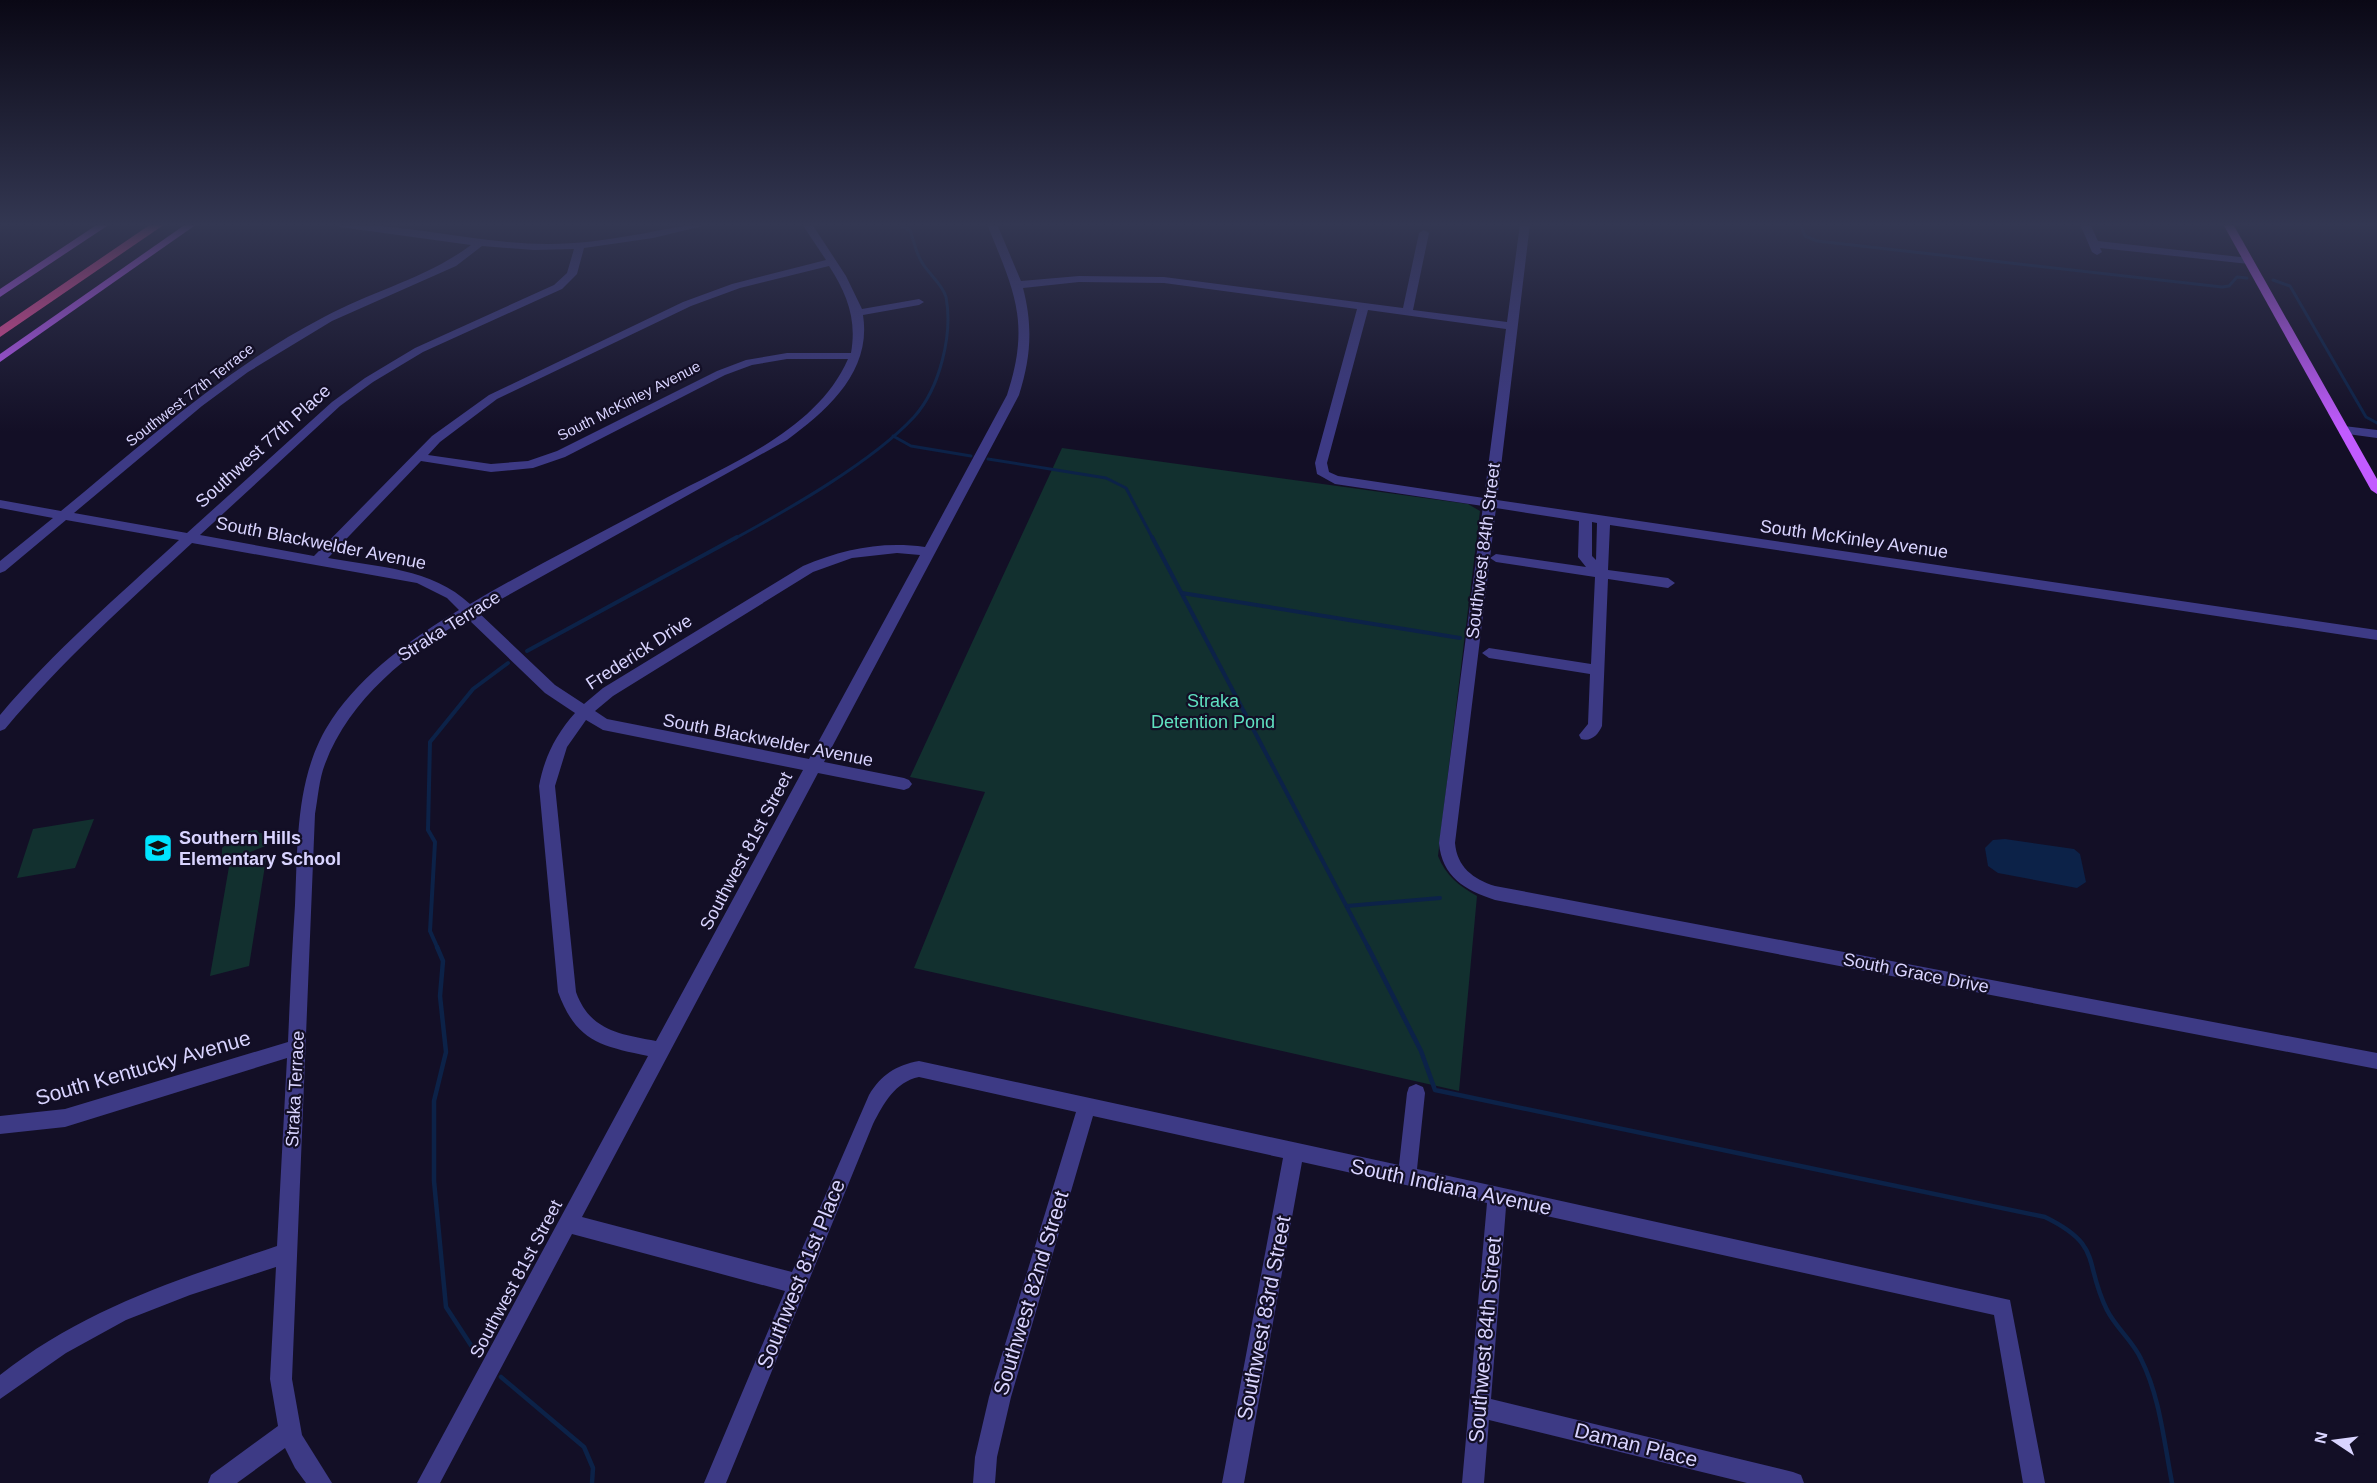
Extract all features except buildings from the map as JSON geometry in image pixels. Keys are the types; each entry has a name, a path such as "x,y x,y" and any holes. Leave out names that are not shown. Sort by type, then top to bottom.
{"highway":[{"path":"0,319 38,293"},
{"path":"0,333 58,293"}],"main road":[{"path":"0,359 94,293"},
{"path":"2267,293 2377,490"}],"street":[{"name":"Southwest 77th Terrace","path":"0,568 198,404 261,358 348,309 385,293"},
{"name":"Southwest 77th Place","path":"0,725 68,649 345,397 419,351 545,293"},
{"path":"319,559 449,428 493,397 670,312 718,293"},
{"name":"Straka Terrace","path":"321,1483 307,1468 288,1432 281,1379 308,804 320,755 342,717 375,678 413,646 469,611 786,436 816,412 836,391 854,356 859,334 857,313 847,293"},
{"name":"Southwest 81st Street","path":"428,1483 1003,413 1021,371 1027,331 1019,293"},
{"path":"1260,293 1512,326"},
{"path":"1407,313 1411,293"},
{"name":"Southwest 84th Street","path":"1459,875 1449,861 1447,843 1516,293"},
{"path":"857,313 919,302"},
{"name":"South McKinley Avenue","path":"1363,307 1321,463 1326,476 1341,481 2377,635"},
{"name":"South McKinley Avenue","path":"419,457 491,468 529,465 561,454 721,373 750,362 787,356 854,356"},
{"path":"2344,430 2377,434"},
{"name":"South Blackwelder Avenue","path":"0,504 319,559 420,579 452,595 550,689 603,724 813,768 904,784"},
{"path":"1586,517 1585,557 1601,573"},
{"path":"1586,735 1595,726 1604,520"},
{"name":"Frederick Drive","path":"662,1051 594,1032 575,1016 567,992 547,786 548,772 556,749 596,700 823,562 848,554 876,549 929,552"},
{"path":"1496,558 1668,583"},
{"path":"1489,653 1598,670"},
{"name":"South Grace Drive","path":"1459,875 1477,887 1495,893 2377,1061"},
{"name":"South Kentucky Avenue","path":"0,1125 65,1118 297,1047"},
{"name":"South Indiana Avenue","path":"900,1074 909,1070 929,1070 1497,1197 2003,1306 2034,1483"},
{"name":"Southwest 81st Place","path":"715,1483 866,1119 885,1086 900,1074"},
{"path":"1407,1177 1416,1093"},
{"name":"Southwest 82nd Street","path":"984,1483 986,1456 1000,1396 1087,1105"},
{"name":"Southwest 83rd Street","path":"1233,1483 1294,1152"},
{"name":"Southwest 84th Street","path":"1473,1483 1497,1197"},
{"path":"568,1223 798,1284"},
{"path":"0,1388 42,1356 95,1324 150,1301 286,1253"},
{"name":"Daman Place","path":"1479,1407 1793,1483"},
{"path":"219,1483 288,1432"}],"green space":[{"name":"Straka Detention Pond","path":"1062,448 1468,504 1480,511 1438,856 1454,880 1477,896 1459,1091 914,968 985,792 910,777"},
{"path":"94,819 75,868 17,878 33,829"},
{"path":"257,830 259,833 271,834 268,845 235,858 222,858 222,848 225,845 248,831"},
{"path":"267,853 249,966 210,976 230,861"}],"water":[{"path":"2005,839 2074,849 2080,854 2086,882 2077,888 1998,873 1988,866 1985,848 1993,840"}],"waterway":[{"path":"893,436 923,405 937,376 948,327 944,293"},
{"path":"2294,293 2366,417 2377,423"},
{"path":"734,539 829,484 893,436"},
{"path":"893,436 911,446 971,456"},
{"path":"988,459 1106,478 1126,488 1153,539"},
{"path":"527,651 737,537"},
{"path":"1152,537 1369,949"},
{"path":"1182,593 1460,638"},
{"path":"438,949 430,931 435,842 428,830 430,742 473,689 508,663"},
{"path":"1347,906 1440,898"},
{"path":"437,947 443,961 440,996 446,1052 434,1101 434,1181 446,1307 478,1356"},
{"path":"1368,947 1421,1051 1435,1090 2045,1217 2064,1227 2084,1247 2107,1310 2138,1352 2153,1389 2172,1483"},
{"path":"501,1377 584,1447 593,1468 592,1483"}],"place":[{"name":"Southern Hills Elementary School","path":"158,848"}]}
